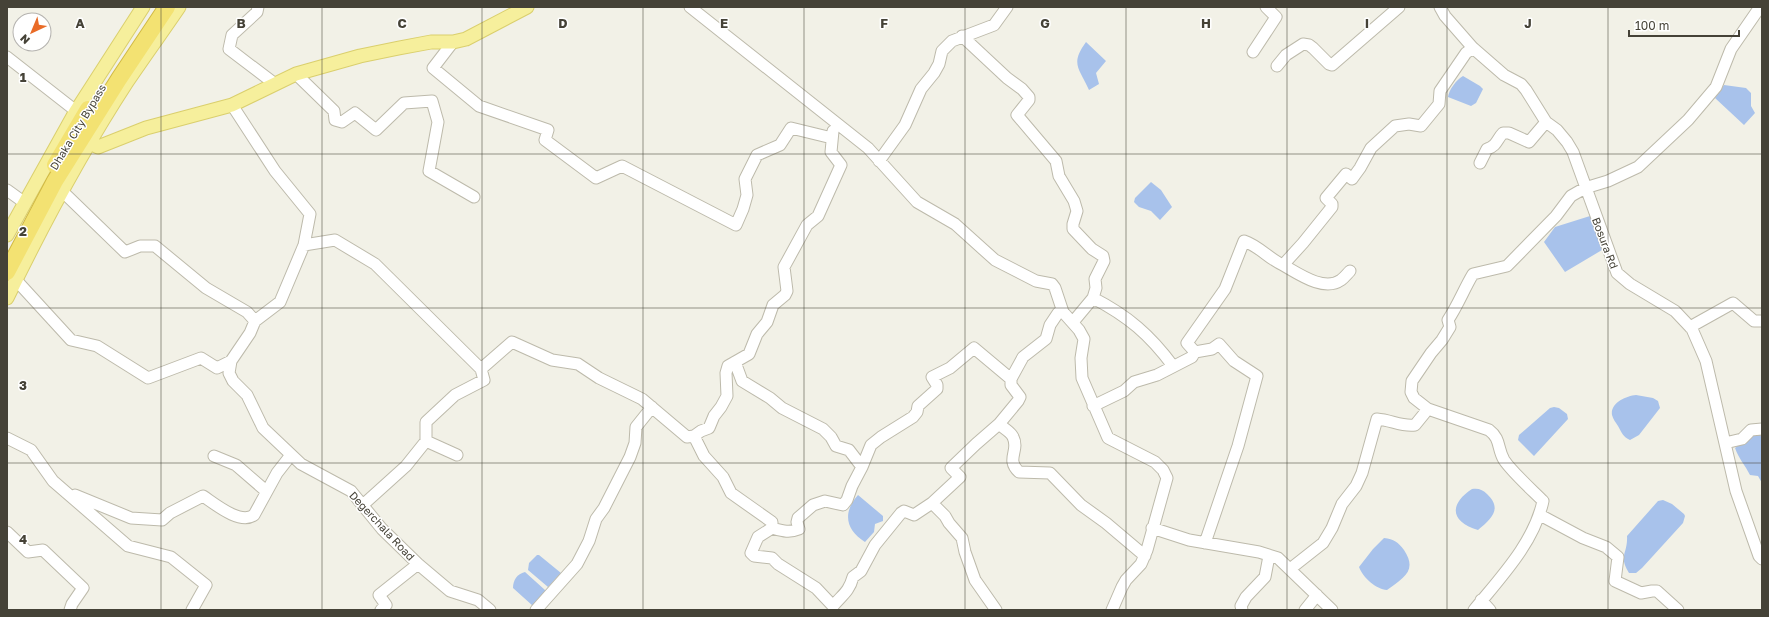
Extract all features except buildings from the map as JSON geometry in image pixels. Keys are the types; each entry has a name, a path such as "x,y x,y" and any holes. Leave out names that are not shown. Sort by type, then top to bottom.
{"highway":[{"name":"Dhaka City Bypass","path":"7,250 67,143 154,7"},
{"name":"Dhaka City Bypass","path":"11,276 119,79 167,7"}],"main road":[{"path":"7,235 76,110 143,7"},
{"path":"59,186 90,143 127,83 179,7"},
{"path":"90,143 98,147 146,128 232,105 296,74 360,56 431,42 453,42 466,39 527,7"},
{"path":"7,298 11,276"}],"street":[{"path":"258,7 257,12 232,35 229,49 275,84"},
{"path":"690,7 868,148 917,202 955,224 995,260 1036,281 1052,284 1055,288 1063,312 1073,322 1084,339 1081,358 1082,378 1108,438 1154,462 1163,470 1167,478 1145,556 1141,564 1126,580 1112,610"},
{"path":"879,161 905,125 921,89 934,73 939,64 942,51 952,41 994,25 1007,7"},
{"path":"1253,52 1276,17 1266,7"},
{"path":"1277,66 1286,55 1300,46 1307,44 1332,65 1399,7"},
{"name":"Bosura Rd","path":"1440,7 1444,16 1473,48 1504,75 1521,84 1546,122 1557,130 1568,142 1617,273 1630,284 1675,311 1690,327 1706,361 1736,491 1759,556 1762,559"},
{"path":"1474,610 1513,561 1540,515 1543,502 1504,459 1498,439 1494,434 1489,430 1428,409 1414,398 1411,392 1412,382 1450,327 1448,320 1458,305 1462,293 1473,274 1507,266 1556,216 1571,196 1585,188 1608,181 1638,167 1688,120 1716,87 1731,49 1760,7"},
{"path":"962,36 1007,78 1022,89 1029,97 1029,100 1017,115 1056,161 1059,176 1074,201 1077,211 1073,229 1092,249 1103,256 1104,261 1095,279 1096,288 1093,298 1073,322"},
{"path":"453,42 433,68 479,106 548,130 545,140 596,178 622,166 736,225 747,195 745,179 757,155 780,145 791,128 832,138"},
{"path":"1283,265 1332,207 1332,204 1326,198 1346,174 1352,179 1371,148 1395,126 1409,124 1421,126 1439,104 1440,91 1466,53 1473,48"},
{"path":"7,57 76,110"},
{"path":"296,74 334,111 335,120 342,122 355,113 376,130 404,103 432,101 438,122 429,171 474,197"},
{"path":"11,276 71,340 97,346 148,378 201,358 217,368 231,361 250,333 255,321 280,302 304,245 310,214 275,171 232,105"},
{"path":"1480,163 1487,149 1493,147 1498,142 1503,132 1509,133 1529,142 1546,122"},
{"path":"481,369 512,342 552,360 578,364 599,378 642,399 687,437 694,436 709,428 714,416 725,401 728,390 726,373 728,366 749,354 757,334 767,322 773,305 785,295 787,291 784,267 807,226 818,216 840,165 831,152 835,123"},
{"path":"59,186 125,252 140,246 155,246 206,288 247,312 255,321"},
{"path":"7,190 25,203"},
{"path":"304,245 335,240 375,264 481,369 484,380 455,394 426,422 426,441 406,466 365,503"},
{"path":"1195,352 1186,343 1225,289 1244,241 1252,243 1276,262 1320,283 1330,284 1341,280 1350,271"},
{"path":"1093,298 1116,310 1136,324 1152,339 1173,366"},
{"path":"1690,327 1733,303 1754,321 1762,321"},
{"path":"772,528 758,537 750,553 754,556 772,558 778,564 809,585 816,588 834,609 842,595 850,589 853,577 861,571 875,545 901,513 904,511 914,515 932,503 960,477 951,468 1013,410 1020,397 1011,385 1011,379 1023,358 1046,339 1050,325 1058,313 1063,312"},
{"path":"1093,406 1124,392 1134,382 1157,375 1192,357 1195,352 1212,349 1219,344 1234,361 1256,376 1238,446 1205,543"},
{"path":"772,528 786,533 799,529 797,522 798,518 813,505 825,501 844,505 871,445 880,437 913,417 917,412 918,406 936,389 937,385 932,377 950,368 974,348 1011,379"},
{"name":"Degerchala Road","path":"231,361 229,373 247,395 263,428 291,455 301,464 351,491 382,529 418,564 450,591 478,600 490,610"},
{"path":"735,362 742,381 770,398 782,408 823,429 831,437 836,446 848,450 862,467"},
{"path":"536,610 577,564 589,541 596,519 604,508 630,457 635,443 636,427 652,407"},
{"path":"1290,569 1323,543 1332,528 1342,504 1356,486 1362,473 1377,419 1387,420 1405,426 1416,426 1428,409"},
{"path":"999,424 1013,436 1015,443 1012,459 1013,467 1019,472 1050,473 1081,505 1106,523 1145,556"},
{"path":"1725,443 1742,439 1751,430 1762,429"},
{"path":"694,436 704,456 723,477 731,493 772,522 772,528"},
{"path":"7,438 31,450 53,481 128,546 170,557 206,585 192,610"},
{"path":"426,441 457,455"},
{"path":"67,492 131,518 162,520 170,512 202,496 222,509 240,518 249,518 254,515 277,473 291,455"},
{"path":"214,456 236,465 266,491"},
{"path":"932,503 945,516 962,538 965,552 975,580 996,610"},
{"path":"1540,515 1583,538 1606,547 1618,557 1615,581 1642,594 1657,591 1678,610"},
{"path":"1152,528 1189,540 1259,552 1278,558 1332,610"},
{"path":"7,532 28,552 43,550 83,588 72,604 70,610"},
{"path":"1242,610 1246,597 1265,577 1269,556"},
{"path":"381,610 386,605 379,596 418,564"},
{"path":"1305,610 1317,595"},
{"path":"1482,600 1490,610"}],"water":[{"path":"1086,42 1106,61 1096,73 1099,84 1089,90 1079,71 1077,61 1081,49"},
{"path":"1463,76 1483,89 1476,103 1471,106 1448,97 1453,85"},
{"path":"1724,85 1746,88 1751,93 1751,106 1755,113 1744,125 1715,98"},
{"path":"1151,182 1161,190 1172,207 1160,220 1151,211 1139,207 1134,202 1135,198"},
{"path":"1590,216 1602,250 1565,272 1544,242 1555,227"},
{"path":"1636,395 1653,398 1658,401 1660,408 1639,435 1630,440 1622,433 1613,418 1612,411 1616,404 1620,401"},
{"path":"1550,408 1559,408 1567,414 1568,419 1534,456 1518,440 1519,435"},
{"path":"1759,434 1762,437 1762,483 1758,476 1750,475 1735,448 1751,435"},
{"path":"1472,489 1484,491 1492,499 1495,509 1491,518 1478,530 1469,527 1462,522 1456,512 1456,506 1459,501"},
{"path":"858,495 883,516 883,521 875,524 874,532 865,542 854,532 848,521 850,508"},
{"path":"1663,500 1672,504 1684,514 1685,516 1683,523 1642,568 1636,573 1629,573 1624,562 1627,536 1658,501"},
{"path":"1384,538 1396,541 1404,550 1410,563 1409,569 1403,578 1387,590 1379,588 1370,582 1359,567"},
{"path":"537,555 561,573 548,587 528,570 529,563"},
{"path":"525,572 545,590 545,594 533,606 513,588 516,578"}]}
